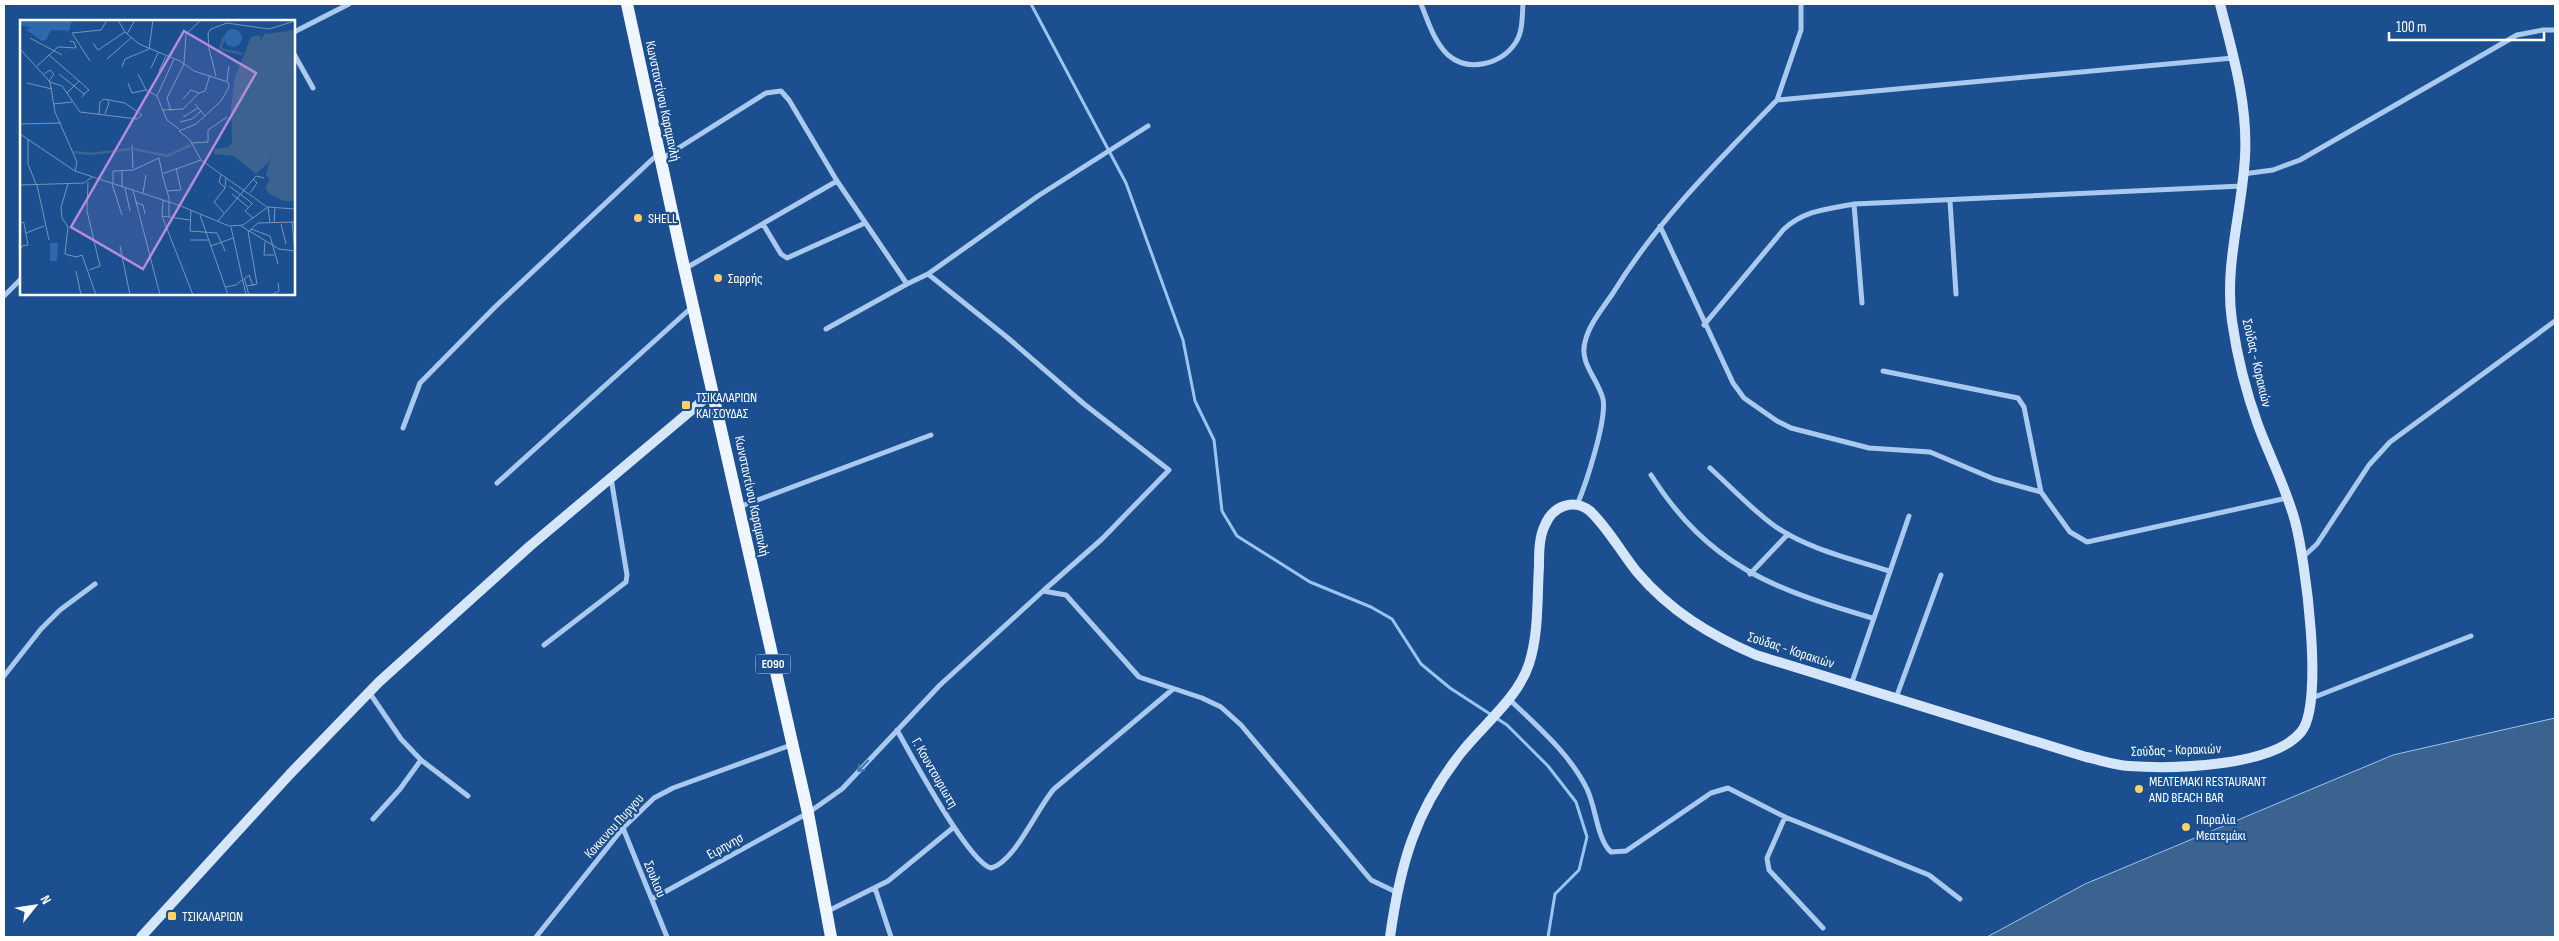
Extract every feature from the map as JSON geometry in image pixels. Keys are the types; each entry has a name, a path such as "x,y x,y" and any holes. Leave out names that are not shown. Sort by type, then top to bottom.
{"main road":[{"name":"Κωνσταντίνου Καραμανλή","path":"627,4 684,270 694,306 791,745 808,813 831,937"},
{"name":"Σούδας - Κορακιών","path":"1577,505 1595,515 1639,574 1680,614 1717,638 1756,655 2086,757 2126,766 2223,762 2263,756 2285,746 2302,731 2310,714 2310,635 2302,558 2295,521 2253,408 2243,376 2231,320 2229,279 2242,186 2246,128 2242,93 2220,4"},
{"path":"141,937 290,774 369,692 530,546 713,392"},
{"path":"1390,937 1396,892 1409,845 1434,792 1446,773 1505,702 1529,666 1532,651 1540,551 1545,524 1556,509 1568,504 1577,505"}],"street":[{"path":"295,31 349,4"},
{"path":"1421,4 1430,28 1448,55 1462,63 1471,65 1498,58 1516,41 1522,24 1523,4"},
{"path":"1577,505 1589,479 1603,399 1584,354 1584,343 1589,330 1631,263 1680,200 1777,100 1801,30 1801,4"},
{"path":"2243,174 2273,170 2300,160 2517,35 2543,30 2555,30"},
{"path":"295,56 313,88"},
{"path":"1777,100 2234,58"},
{"path":"403,428 420,384 495,307 660,156 766,93 781,91 789,100 837,181 907,284"},
{"path":"826,329 928,274 1038,196 1148,126"},
{"path":"684,270 837,181"},
{"path":"1704,325 1796,218 1810,213 1854,204 2242,186"},
{"path":"1950,201 1956,294"},
{"path":"1854,204 1862,303"},
{"path":"763,224 780,254 787,258 865,223"},
{"path":"1660,226 1704,325 1737,390 1777,421 1791,428 1869,448 1930,452 1994,479 2041,492"},
{"name":"Ειρηνησ","path":"652,899 808,813 842,789 897,730 973,654 1102,539 1169,470 1084,404 1008,338 928,274"},
{"path":"4,296 20,280"},
{"path":"497,483 694,306"},
{"path":"2302,558 2317,544 2369,465 2390,442 2555,321"},
{"path":"1883,371 2018,398 2024,407 2041,492 2070,532 2087,542 2287,498"},
{"path":"739,507 931,435"},
{"path":"1710,468 1762,516 1788,534 1842,556 1890,571"},
{"path":"1651,475 1674,510 1693,531 1715,550 1750,574 1797,593 1872,618"},
{"path":"544,645 626,582 611,478"},
{"path":"1851,684 1872,618 1909,516"},
{"path":"1750,574 1788,534"},
{"path":"1896,698 1941,575"},
{"path":"4,676 41,630 60,610 95,584"},
{"path":"1042,591 1066,595 1139,677 1202,698 1221,707 1241,725 1370,880 1396,892"},
{"path":"2311,698 2471,636"},
{"name":"Γ. Κουντουριωτη","path":"897,730 954,827 982,863 991,868 998,865 1010,854 1046,798 1054,789 1173,689"},
{"path":"369,692 401,739 421,760 468,796"},
{"path":"1505,702 1555,745 1578,775 1587,788 1603,841 1611,852 1626,851 1711,793 1723,788 1735,791 1785,817 1929,875 1960,899"},
{"name":"Κοκκινου Πυργου","path":"536,937 623,828 654,798 673,788 791,745"},
{"path":"373,819 400,789 421,760"},
{"path":"1785,817 1767,858 1768,870 1823,928"},
{"path":"826,912 875,888 898,873 954,827"},
{"name":"Σουλιου","path":"623,828 667,937"},
{"path":"875,888 891,937"}],"water":[{"path":"2555,718 2555,937 1987,937 2085,884 2393,755"}],"waterway":[{"path":"1031,4 1126,183 1183,340 1195,401 1214,440 1222,511 1237,536 1310,582 1371,607 1392,619 1421,664 1450,688 1507,725 1548,766 1576,802 1587,837 1579,870 1555,894 1548,937"}],"place":[{"name":"SHELL","path":"638,218"},
{"name":"Σαρρής","path":"718,278"},
{"name":"ΤΣΙΚΑΛΑΡΙΩΝ ΚΑΙ ΣΟΥΔΑΣ","path":"686,405"},
{"name":"ΜΕΛΤΕΜΑΚΙ RESTAURANT AND BEACH BAR","path":"2139,789"},
{"name":"Παραλία Μεατεμάκι","path":"2186,827"},
{"name":"ΤΣΙΚΑΛΑΡΙΩΝ","path":"172,916"}]}
